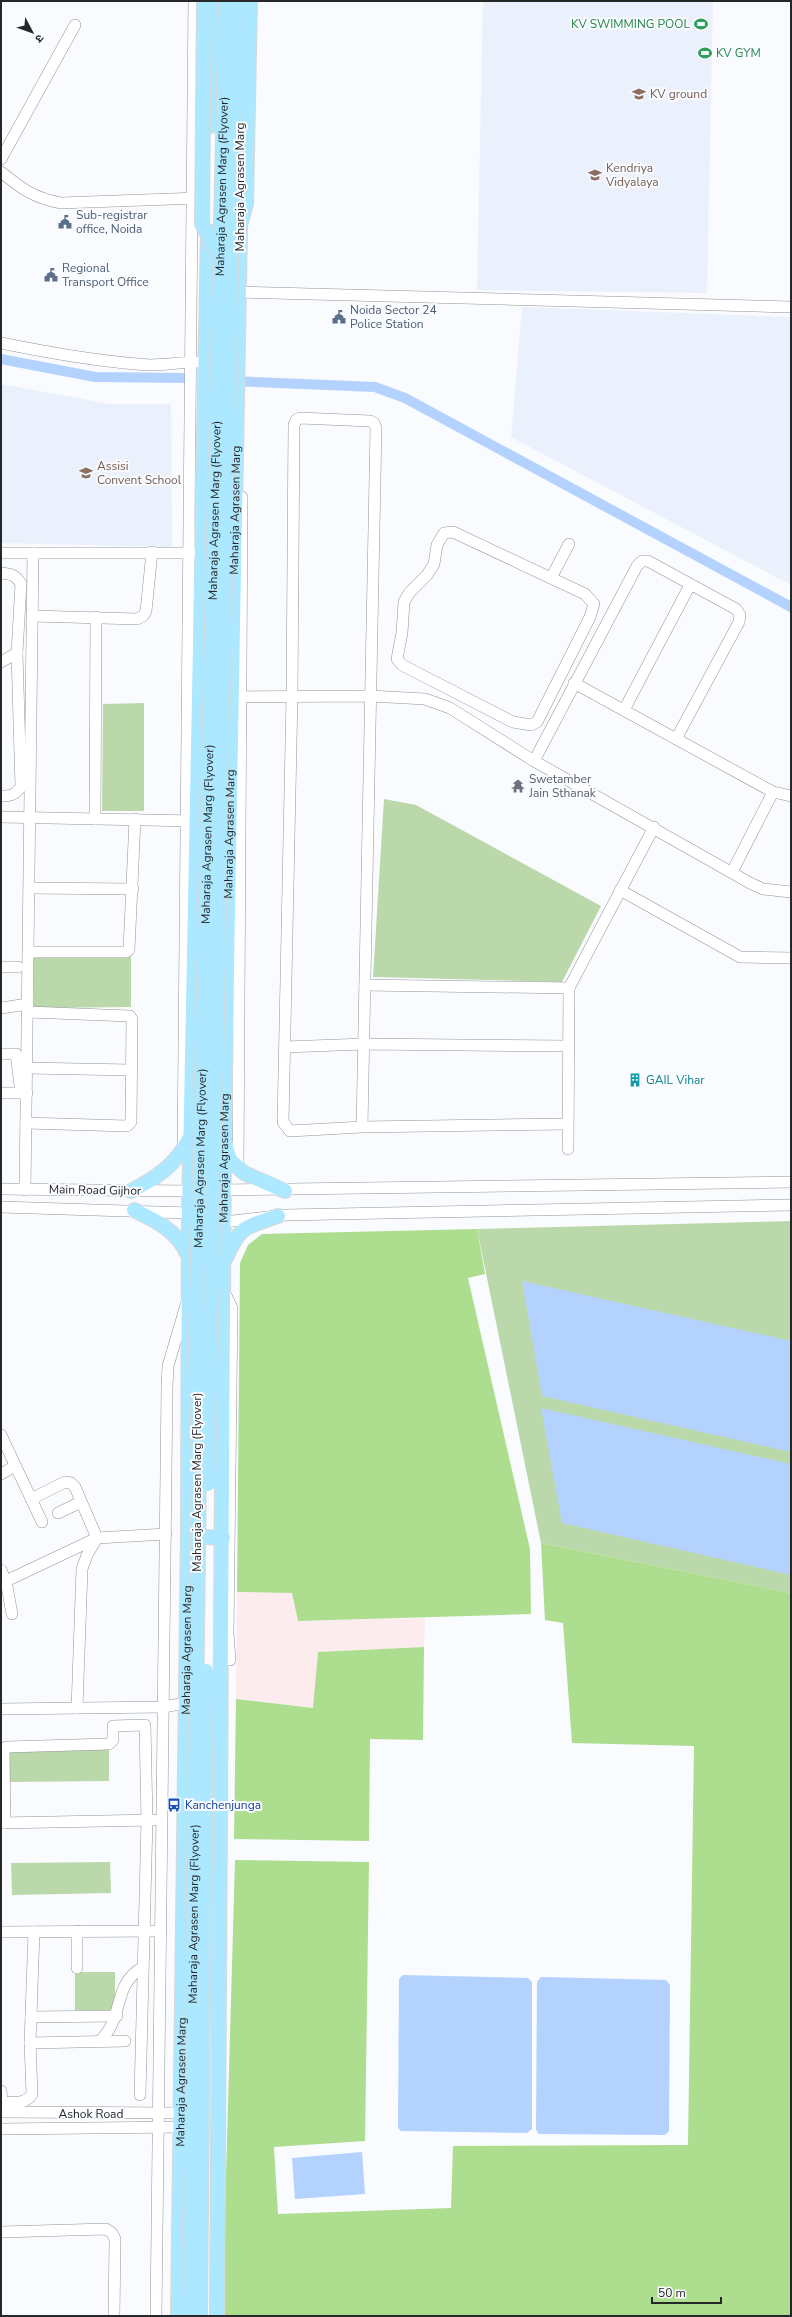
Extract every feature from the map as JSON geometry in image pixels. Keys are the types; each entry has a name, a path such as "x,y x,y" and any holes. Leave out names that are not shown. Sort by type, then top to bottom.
{"main road":[{"path":"204,1 202,224 225,258"},
{"name":"Maharaja Agrasen Marg","path":"178,2316 188,1536 189,1213 194,960 192,821 201,621 196,553 205,400 212,1"},
{"name":"Maharaja Agrasen Marg (Flyover)","path":"200,2316 205,1988 207,1568 225,258 226,1"},
{"name":"Maharaja Agrasen Marg (Flyover)","path":"190,2316 199,1464 196,1323 225,258 236,1"},
{"name":"Maharaja Agrasen Marg","path":"219,2316 224,1137 226,959 236,697 233,621 239,292 240,1"},
{"path":"225,258 246,204 250,1"},
{"path":"201,621 233,621"},
{"path":"194,960 226,959"},
{"path":"132,1191 158,1177 182,1152 191,1135"},
{"path":"224,1137 230,1160 244,1174 285,1191"},
{"path":"134,1210 164,1226 175,1235 189,1255"},
{"path":"223,1266 238,1234 246,1227 278,1216"},
{"path":"188,1536 223,1538"},
{"path":"184,1815 220,1816"}],"street":[{"path":"182,1152 192,821 196,553 191,362 194,1"},
{"path":"1,159 75,25"},
{"path":"1,172 31,194 42,200 61,203 208,198"},
{"path":"239,292 791,307"},
{"path":"1,343 87,359 131,364 152,365 191,362 205,363"},
{"path":"362,1127 376,428 374,423 370,421 300,418 294,425 292,696 283,1122 285,1127 290,1131 362,1127 567,1124"},
{"path":"236,419 242,436 236,697 238,1167"},
{"path":"453,532 551,578 585,594 594,604 593,611 537,722 531,725 513,722 402,665 396,659 402,634 404,602 409,592 427,575 434,564 437,545 444,533 453,532"},
{"path":"551,578 569,544"},
{"path":"32,616 137,619 143,616 146,611 152,552"},
{"path":"1,553 196,553"},
{"path":"24,1093 27,1068 29,952 33,553"},
{"path":"534,762 574,683 642,561 648,561 736,610 740,614 739,622 676,739"},
{"path":"1,574 12,574 18,578 21,584 17,653 21,786 16,793 10,796 1,796"},
{"path":"624,710 690,585"},
{"path":"95,818 96,617"},
{"path":"1,662 17,653"},
{"path":"574,683 773,792 791,796"},
{"path":"449,708 456,692"},
{"path":"236,697 370,696 425,699 449,708 534,762 654,827 763,889 791,892"},
{"path":"732,872 773,792"},
{"path":"1,817 192,821"},
{"path":"29,952 129,950 133,889 135,819"},
{"path":"568,1149 569,988 654,827"},
{"path":"30,888 133,889"},
{"path":"620,890 740,956 791,958"},
{"path":"1,967 18,968"},
{"path":"365,985 569,988"},
{"path":"2,1008 28,1008 130,1016 132,1019 130,1070 131,1122 128,1126 26,1123"},
{"path":"285,1047 364,1044 568,1046"},
{"path":"1,1054 16,1054 24,1093 26,1123 25,1190"},
{"path":"27,1068 130,1070"},
{"path":"1,1092 24,1093"},
{"path":"224,1190 285,1191 791,1182"},
{"name":"Main Road Gijhor","path":"1,1189 190,1191"},
{"path":"224,1222 278,1216 791,1205"},
{"name":"Main Road Gijhor","path":"1,1207 134,1210 189,1213"},
{"path":"223,1289 232,1308 228,1633 230,1660"},
{"path":"156,2316 168,1366 189,1294"},
{"path":"1,1434 42,1522"},
{"path":"1,1474 15,1466"},
{"path":"31,1499 65,1482 71,1483 75,1487 98,1538"},
{"path":"58,1513 81,1502"},
{"path":"6,1581 98,1538 166,1534"},
{"path":"77,1708 82,1569 87,1555 98,1538"},
{"path":"1,1570 6,1581 12,1614"},
{"path":"219,2316 227,1684"},
{"path":"1,1709 164,1707 186,1703"},
{"path":"140,2095 147,1820 146,1727 143,1724 113,1726 113,1740 109,1744 6,1747 4,1753 3,1823 147,1820 162,1819"},
{"path":"76,1931 77,1968"},
{"path":"1,1932 161,1931"},
{"path":"1,2091 1,2106 29,2100 32,2094 30,2043 34,1932"},
{"path":"100,2042 112,2027 124,1986 131,1976 143,1967"},
{"path":"31,2017 116,2016"},
{"path":"30,2043 125,2041"},
{"name":"Ashok Road","path":"1,2106 158,2114 181,2113"},
{"name":"Ashok Road","path":"1,2129 180,2127"},
{"path":"1,2232 106,2229 112,2233 115,2239 114,2316"}],"shaded area":[{"name":"Kendriya Vidyalaya","path":"483,1 713,1 707,293 477,290"},
{"path":"522,307 791,317 791,585 511,437"},
{"name":"Assisi Convent School","path":"1,384 109,404 171,404 172,547 1,543"},
{"path":"237,1592 293,1593 298,1621 425,1618 424,1647 318,1652 314,1708 236,1699"}],"green space":[{"path":"144,703 144,811 102,811 103,704"},
{"path":"384,799 416,805 601,906 562,982 373,977"},
{"path":"33,957 131,957 131,1007 34,1008"},
{"path":"791,1221 791,1593 541,1543 477,1229"},
{"path":"477,1229 485,1274 468,1278 530,1549 531,1614 298,1621 292,1593 237,1592 240,1263 248,1245 262,1234"},
{"path":"541,1543 791,1593 791,2316 222,2316 235,1860 369,1862 365,2141 274,2147 278,2214 451,2208 453,2146 688,2145 694,1746 572,1743 563,1623 545,1620"},
{"path":"424,1647 423,1740 370,1739 369,1841 234,1839 236,1699 313,1708 318,1652"},
{"path":"109,1749 109,1781 10,1782 10,1751"},
{"path":"110,1862 111,1893 12,1895 11,1863"},
{"path":"75,1972 115,1972 115,2011 75,2010"}],"water":[{"path":"522,1281 791,1341 791,1452 542,1396"},
{"path":"541,1408 791,1464 791,1575 562,1523"},
{"path":"403,1975 528,1978 532,1982 532,2129 527,2133 401,2131 398,2128 399,1979"},
{"path":"541,1977 666,1980 670,1985 669,2131 665,2135 539,2134 536,2130 537,1982"},
{"path":"362,2152 365,2194 295,2199 292,2158"}],"waterway":[{"path":"1,359 95,377 185,378"},
{"path":"232,381 375,387 405,398 791,607"}],"place":[{"name":"KV SWIMMING POOL","path":"701,24"},
{"name":"KV GYM","path":"705,53"},
{"name":"KV ground","path":"639,94"},
{"name":"Kendriya Vidyalaya","path":"595,175"},
{"name":"Sub-registrar office, Noida","path":"65,222"},
{"name":"Regional Transport Office","path":"51,275"},
{"name":"Noida Sector 24 Police Station","path":"339,317"},
{"name":"Assisi Convent School","path":"86,473"},
{"name":"Swetamber Jain Sthanak","path":"518,786"},
{"name":"GAIL Vihar","path":"635,1080"},
{"name":"Kanchenjunga","path":"174,1805"}]}
